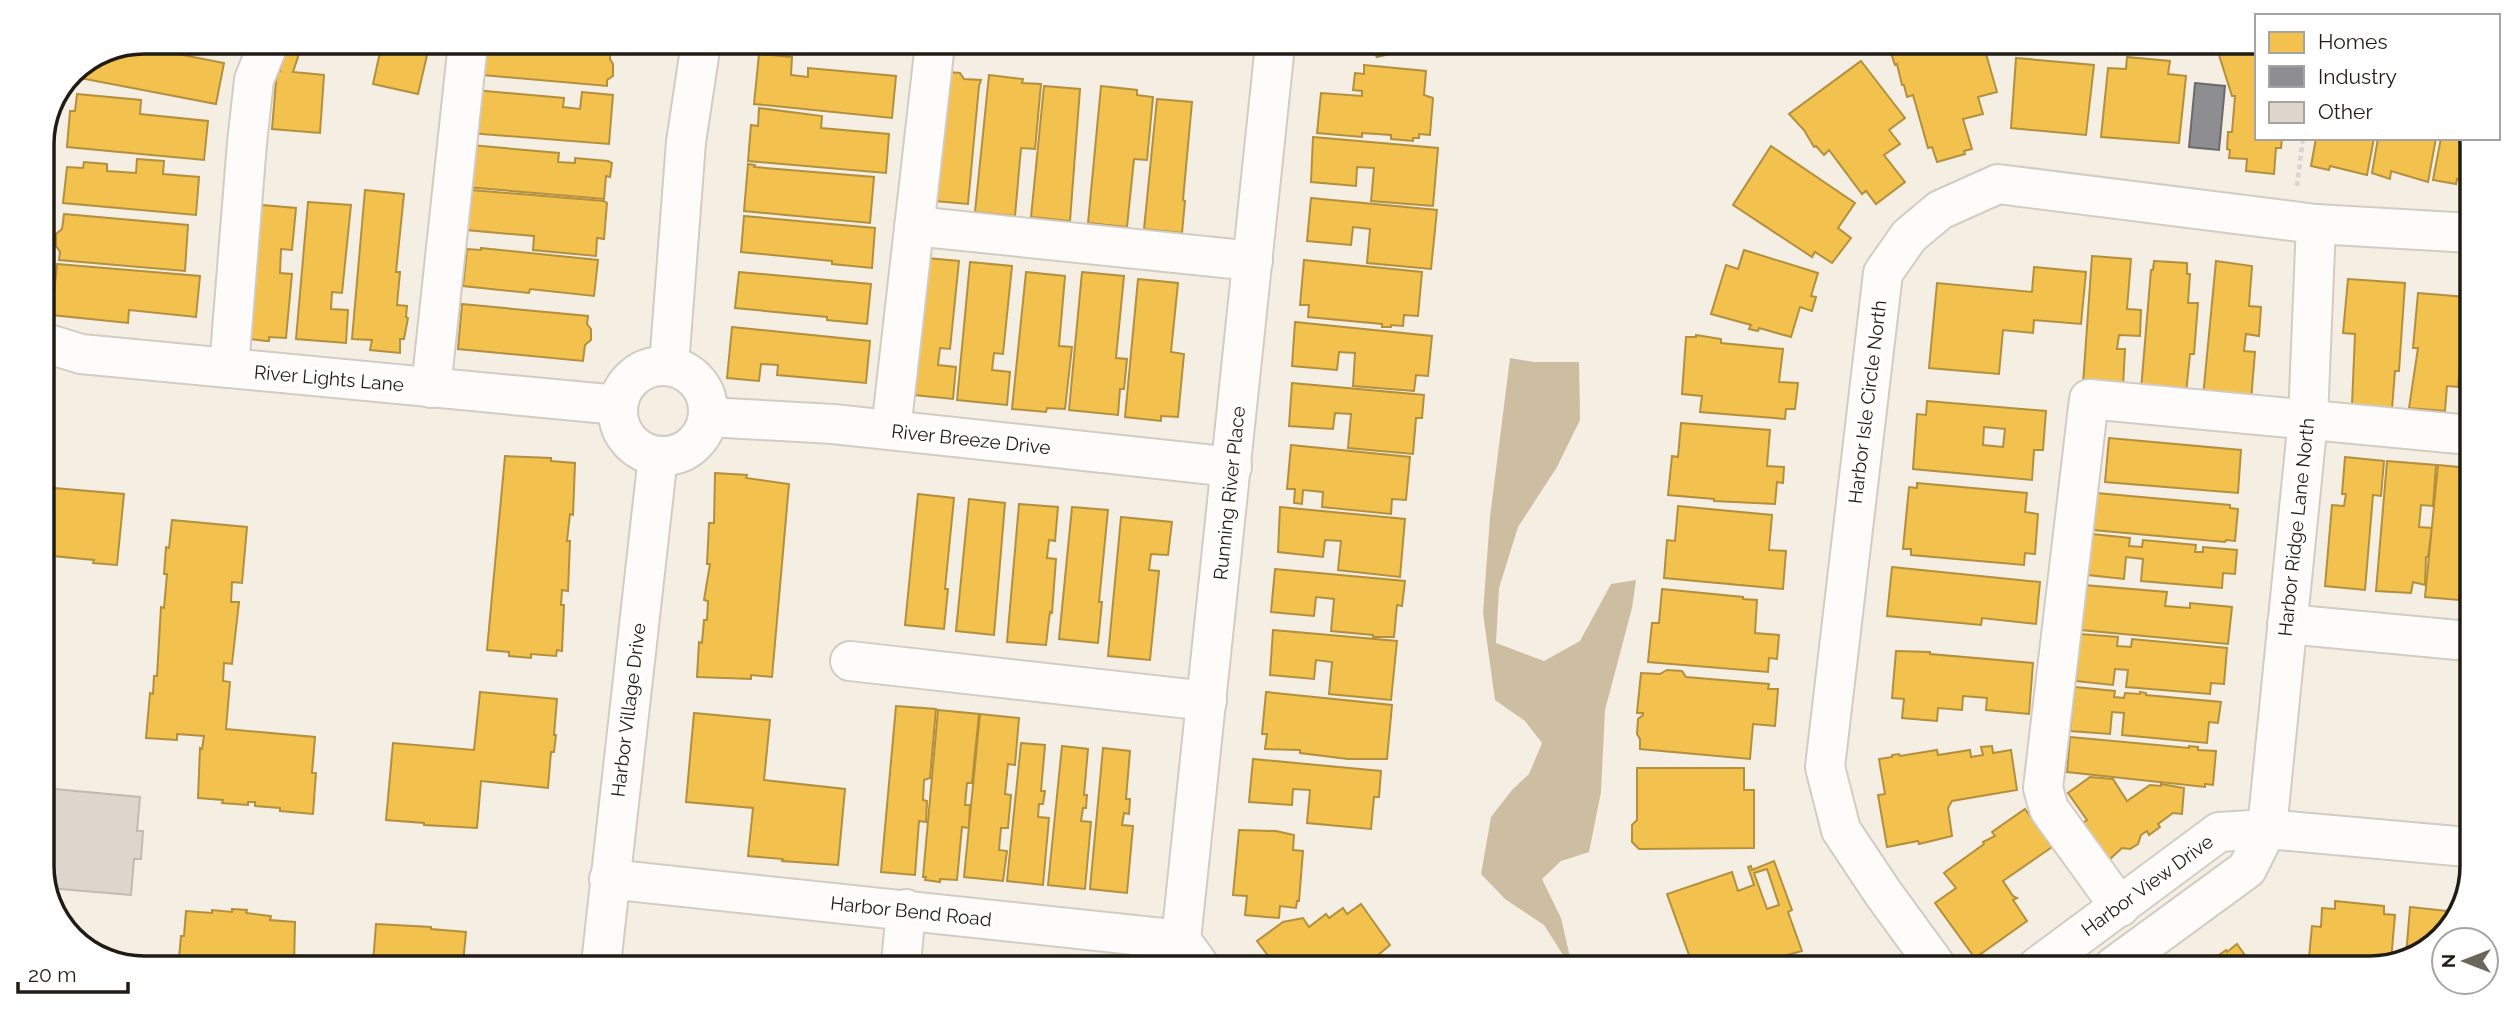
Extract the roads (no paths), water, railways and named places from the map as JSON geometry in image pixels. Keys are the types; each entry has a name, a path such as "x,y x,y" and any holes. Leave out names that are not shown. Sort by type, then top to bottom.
{"street":[{"path":"229,368 252,93 264,54"},
{"path":"430,388 467,54"},
{"path":"668,365 686,142 699,54"},
{"path":"891,430 934,54"},
{"name":"Running River Place","path":"1190,953 1207,701 1273,54"},
{"name":"Harbor Isle Circle North","path":"1929,956 1882,893 1841,830 1825,767 1882,273 1909,236 1940,210 1998,184 2305,222 2460,232"},
{"name":"Harbor Ridge Lane North","path":"2267,829 2308,419 2305,222"},
{"path":"914,226 1253,261"},
{"name":"River Lights Lane","path":"54,346 81,354 618,405"},
{"path":"668,365 686,371 699,383 707,399 708,417 703,433 691,447 675,455 657,456 640,450 627,439 619,423 618,405 623,388 635,374 651,366 668,365"},
{"path":"2120,907 2049,809 2043,788 2089,399 2460,434"},
{"name":"River Breeze Drive","path":"708,417 891,430 1232,467"},
{"name":"Harbor Village Drive","path":"602,956 657,456"},
{"path":"2287,624 2460,640"},
{"path":"849,661 1207,701"},
{"path":"2158,955 2247,869 2267,829"},
{"name":"Harbor View Drive","path":"2052,956 2219,832 2267,829 2460,846"},
{"name":"Harbor Bend Road","path":"609,879 906,909 1190,953"},
{"path":"902,956 906,909"}]}
